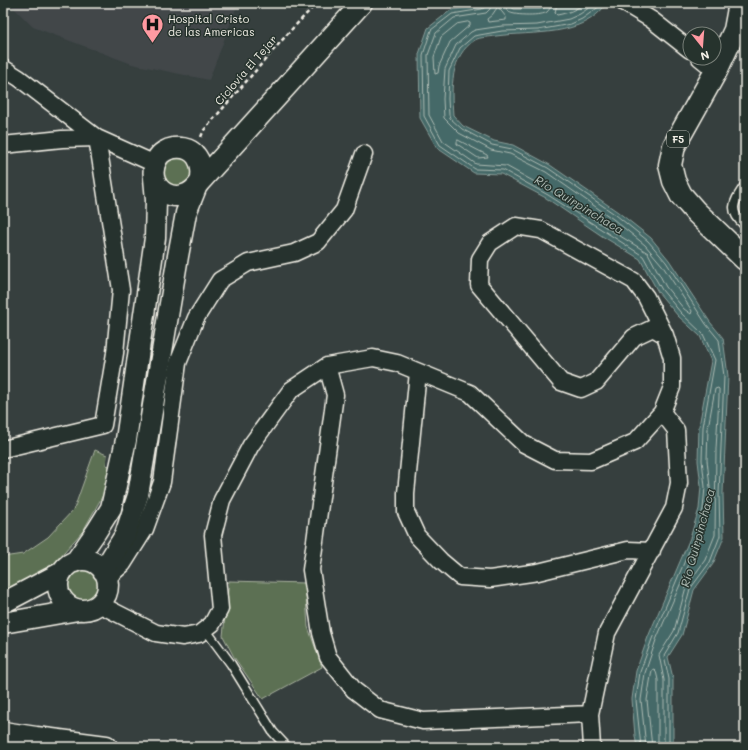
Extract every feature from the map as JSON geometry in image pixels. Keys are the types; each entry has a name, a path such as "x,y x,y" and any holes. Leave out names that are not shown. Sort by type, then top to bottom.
{"main road":[{"name":"F5","path":"722,46 735,30 740,3"},
{"name":"F5","path":"707,66 674,146 670,165 674,181 681,195 695,211 745,259"},
{"path":"3,733 106,747"}],"street":[{"path":"3,68 19,78 97,138 154,171 157,185 162,190 168,194 183,196 198,185 362,3"},
{"path":"624,3 652,20 682,44"},
{"path":"3,145 62,139 97,138"},
{"path":"3,449 103,425 115,353 120,290 97,138"},
{"path":"78,610 70,607 64,602 60,595 58,579 96,532 111,508 126,440 155,238 156,200 154,171 158,157 171,148 179,147 194,153 202,166 202,174 186,213 138,495 125,535 105,575"},
{"path":"105,575 123,564 145,528 162,482 178,363 196,318 220,280 248,263 294,253 318,242 344,210 364,154"},
{"path":"99,604 156,633 183,637 199,634 212,624 220,609 213,535 222,500 251,445 291,390 327,366 373,358 397,363 470,393 524,444 555,460 591,461 635,442 662,412 672,387 672,358 665,335 646,297 634,281 541,230 516,226 490,243 480,259 479,285 561,382 581,388 596,382 634,337 653,328 665,335"},
{"path":"327,366 335,395 311,570 321,633 328,657 354,690 380,710 423,721 590,714"},
{"path":"418,372 406,493 406,512 417,536 441,561 460,577 490,579 538,572 628,550 652,550"},
{"path":"592,747 590,714 607,633 674,508 680,483 676,430 662,412"},
{"path":"3,603 83,560 98,566 105,575 108,585 104,599 93,608 3,623"}],"lane":[{"path":"745,185 734,201 734,212 745,226"},
{"path":"205,629 232,664 273,732 287,747"}],"path":[{"name":"Ciclovía El Tejar","path":"194,153 204,130 291,30 317,3"}],"shaded area":[{"name":"Hospital Cristo de las Americas","path":"9,3 238,3 209,80 132,64 33,27"}],"green space":[{"path":"183,157 191,162 194,176 184,186 169,184 164,176 166,167 173,159"},
{"path":"95,450 107,455 106,465 114,467 103,495 83,531 45,573 3,596 3,557 23,554 48,537 74,509"},
{"path":"80,569 86,569 90,570 97,576 100,586 99,593 93,600 86,603 80,603 76,602 69,596 66,589 66,583 67,579 73,572"},
{"path":"229,581 305,583 308,627 322,667 263,699 234,657 223,636"}],"water":[{"name":"Río Quirpinchaca","path":"551,3 607,3 597,14 585,22 571,28 541,33 485,37 475,40 461,55 454,73 452,84 453,115 463,126 494,141 513,145 550,165 618,212 651,238 669,260 710,322 723,338 728,376 723,493 724,537 713,564 694,590 682,635 668,657 673,678 673,747 637,747 632,699 636,671 648,637 690,538 699,509 701,486 698,461 699,426 711,361 700,336 678,316 658,292 640,259 602,236 546,198 501,174 474,173 437,148 420,118 419,54 428,28 451,10 483,5 540,5"}],"place":[{"name":"Hospital Cristo de las Americas","path":"152,44"}]}
